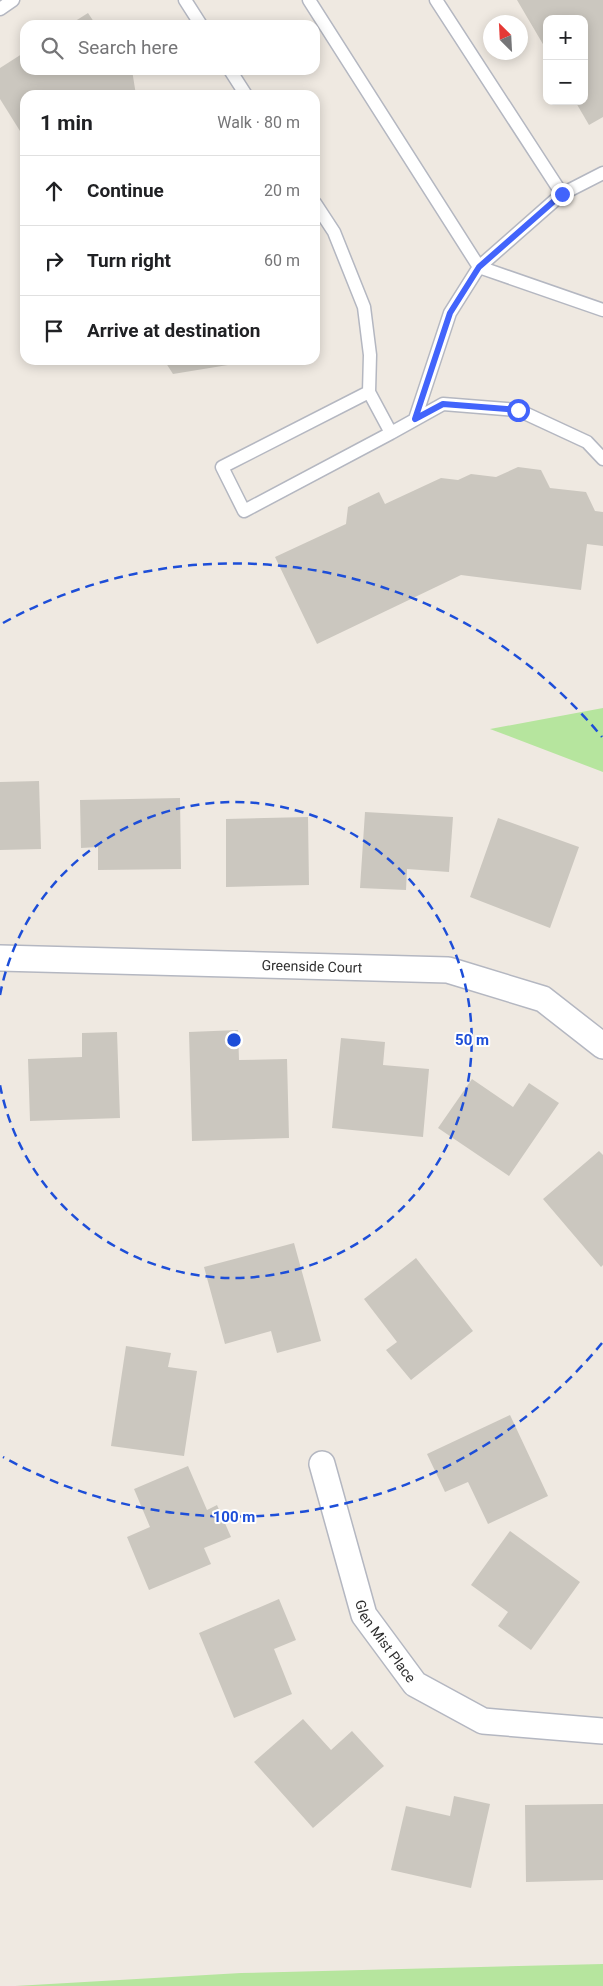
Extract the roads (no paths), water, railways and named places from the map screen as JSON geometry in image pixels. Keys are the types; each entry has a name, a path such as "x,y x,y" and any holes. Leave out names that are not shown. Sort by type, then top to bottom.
{"street":[{"name":"Greenside Court","path":"0,958 448,970 544,999 603,1046"},
{"name":"Glen Mist Place","path":"322,1464 364,1615 415,1684 483,1721 603,1731"}],"lane":[{"path":"0,9 13,0"},
{"path":"185,0 198,20"},
{"path":"309,0 479,267 603,310"},
{"path":"436,0 562,194"},
{"path":"233,75 243,90"},
{"path":"415,419 450,313 479,267 562,194 603,173"},
{"path":"320,211 334,232 364,307 370,355 369,392 391,433"},
{"path":"369,392 222,467 244,511 443,404 518,410 587,442 603,459"}]}
